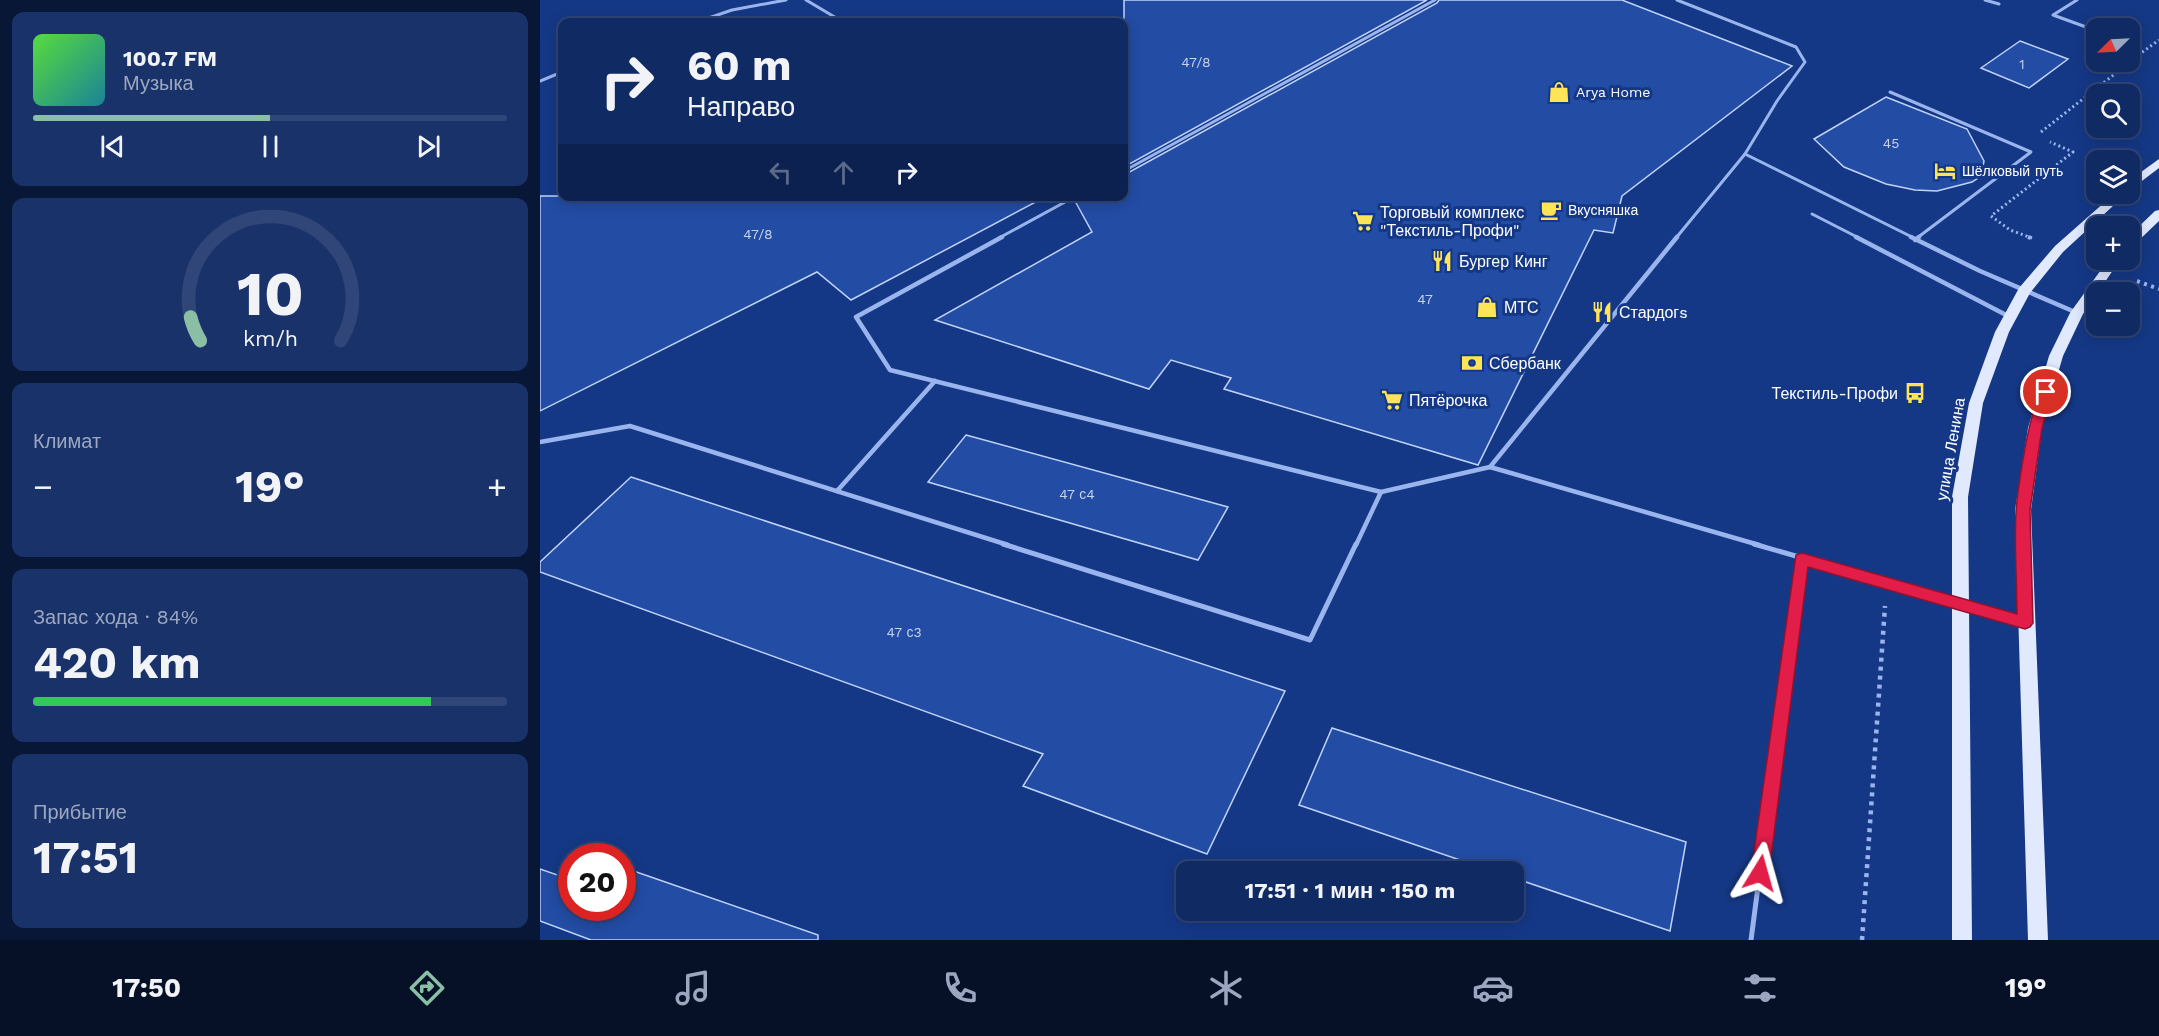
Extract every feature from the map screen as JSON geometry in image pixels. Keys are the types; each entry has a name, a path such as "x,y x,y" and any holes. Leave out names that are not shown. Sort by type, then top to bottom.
{"main road":[{"path":"2140,178 2159,162"},
{"name":"улица Ленина","path":"1962,940 1960,497 1976,403 2002,332 2024,291 2059,249 2108,204"},
{"path":"2140,232 2159,214"},
{"path":"2038,940 2025,623 2023,510 2035,428 2056,356 2077,313 2107,270"}],"lane":[{"path":"709,18 732,10 786,0"},
{"path":"806,0 836,18"},
{"path":"1128,169 1435,0"},
{"path":"1490,467 1745,154 1777,101 1806,62 1796,47 1677,0"},
{"path":"1985,0 1999,4"},
{"path":"2077,0 2053,15 2086,28"},
{"path":"540,81 558,74"},
{"path":"1890,92 2031,152 1916,240"},
{"path":"1745,154 1916,240 2024,291 2077,313"},
{"path":"1067,201 856,317 890,370 1381,492 1490,467 2025,623"},
{"path":"1812,214 2010,317"},
{"path":"837,491 935,381"},
{"path":"540,442 630,426 1310,640 1381,492"},
{"path":"1751,940 1802,559"}],"path":[{"path":"2140,54 2159,40"},
{"path":"2038,135 2116,72"},
{"path":"2010,230 2036,240"},
{"path":"2137,280 2159,289"},
{"path":"1862,940 1887,584"}],"building":[{"path":"1124,0 1427,0 1128,165 1128,18 1124,18"},
{"name":"Торговый комплекс \"Текстиль-Профи\"","path":"1439,0 1622,0 1792,66 1622,196 1613,233 1594,230 1478,465 1224,389 1231,378 1171,360 1149,389 935,320 1092,232 1075,201 1128,201 1128,173"},
{"path":"2020,41 2068,59 2029,88 1981,68"},
{"path":"1886,97 1967,129 1984,161 1981,176 1972,182 1937,191 1915,190 1886,184 1844,167 1814,139"},
{"path":"540,196 558,196 558,201 1038,201 851,300 817,272 540,411"},
{"path":"966,435 1228,507 1198,560 928,482"},
{"path":"631,477 1285,691 1207,854 1023,786 1043,754 540,572 540,562"},
{"path":"1332,728 1686,842 1670,931 1524,881 1524,861 1463,861 1299,805"},
{"path":"540,869 558,875 558,921 636,921 636,872 818,935 818,940 591,940 540,921"}],"place":[{"name":"Arya Home","path":"1559,92"},
{"name":"Шёлковый путь","path":"1945,171"},
{"name":"Вкусняшка","path":"1551,210"},
{"name":"Торговый комплекс \"Текстиль-Профи\"","path":"1363,221"},
{"name":"Бургер Кинг","path":"1442,261"},
{"name":"МТС","path":"1487,307"},
{"name":"Стардогs","path":"1602,312"},
{"name":"Сбербанк","path":"1472,363"},
{"name":"Текстиль-Профи","path":"1915,393"},
{"name":"Пятёрочка","path":"1392,400"}],"route":[{"path":"1760,873 1802,559 2025,623 2023,510 2035,428 2046,392"}]}
